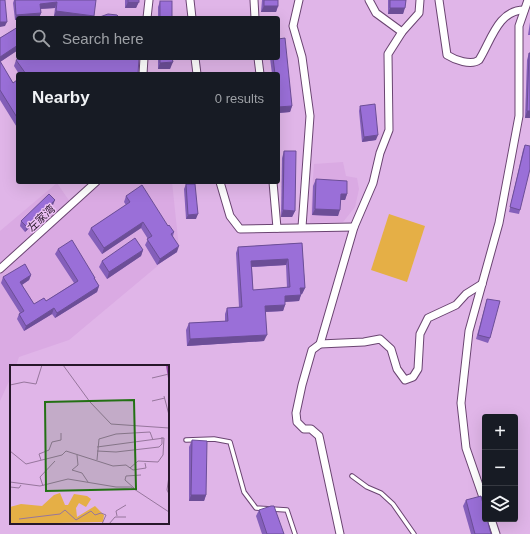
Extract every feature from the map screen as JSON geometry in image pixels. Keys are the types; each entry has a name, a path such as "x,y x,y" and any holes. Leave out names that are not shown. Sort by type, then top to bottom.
{"street":[{"path":"147,16 149,0"},
{"path":"190,0 192,16"},
{"path":"254,0 255,16"},
{"path":"299,0 293,26 302,57 310,116 302,227"},
{"path":"369,0 376,13 402,32"},
{"path":"320,344 354,227 372,183 380,153 389,130 388,54 402,32 419,13 420,0"},
{"path":"439,0 447,54 467,63 475,63 479,60 496,28 508,14 515,10 524,10"},
{"path":"482,494 466,448 461,403 469,331 498,223 519,116 519,26 528,0"},
{"path":"143,72 144,60"},
{"path":"195,60 197,72"},
{"path":"258,60 260,72"},
{"name":"左家湾","path":"0,269 94,184"},
{"path":"221,184 230,216 240,229 354,227"},
{"path":"273,184 277,228"},
{"path":"340,534 319,436 311,429 304,429 297,422 296,413 312,350 320,344 364,342 380,339 391,349 398,369 404,380 413,377 418,369 420,334 428,318 456,305 466,294 482,284"},
{"path":"491,522 496,534"}],"lane":[{"path":"186,440 214,439 230,442 244,492 256,508 287,510 295,534"},
{"path":"352,476 367,487 381,493 393,504 414,534"}],"shaded area":[{"path":"343,162 346,176 357,178 359,189 355,207 343,222 310,223 314,164"},
{"path":"56,184 58,184 70,202 92,184 172,184 179,248 69,340 19,357 16,365 10,365 10,379 0,401 0,231"},
{"path":"389,214 425,226 407,282 371,270"}],"building":[{"path":"0,0 5,0 7,22 0,22"},
{"path":"15,0 96,0 94,16 56,11 57,2 40,4 41,13 16,15"},
{"path":"128,0 139,0 139,2 128,2"},
{"path":"264,0 278,0 278,6 264,6"},
{"path":"390,0 406,0 405,8 390,8"},
{"path":"160,1 172,1 172,16 160,16"},
{"path":"108,14 118,16 102,16"},
{"path":"16,28 16,46 0,57 0,38"},
{"path":"285,38 292,106 280,107 280,72 275,72 273,60 280,60 280,39"},
{"path":"529,53 530,111 527,111"},
{"path":"16,60 139,60 138,72 25,72"},
{"path":"160,60 172,60 173,62 160,63"},
{"path":"0,61 13,83 16,81 16,116 0,90"},
{"path":"375,104 378,135 364,137 360,106"},
{"path":"525,145 530,146 530,169 520,210 510,207"},
{"path":"284,151 296,151 295,211 283,210"},
{"path":"316,179 347,181 347,194 341,194 340,210 315,209"},
{"path":"186,184 195,184 198,214 188,215"},
{"path":"142,185 168,226 169,225 174,232 171,234 179,246 160,259 147,239 152,236 143,222 104,248 91,228 130,202 126,196"},
{"path":"49,194 55,200 27,227 21,221"},
{"path":"135,238 143,250 109,272 102,261"},
{"path":"72,240 99,286 57,313 54,308 26,326 19,314 24,311 3,277 25,264 31,275 20,282 34,304 44,298 46,301 78,281 58,249"},
{"path":"302,243 305,288 300,288 301,295 285,296 285,305 265,306 267,335 190,339 189,323 228,321 227,308 242,307 238,247","holes":["288,259 290,287 253,290 251,261"]},
{"path":"487,299 500,301 490,338 478,335"},
{"path":"192,440 207,441 206,495 191,495"},
{"path":"481,496 482,522 488,522 491,534 475,534 466,500"},
{"path":"274,506 284,534 267,534 259,510"}]}
